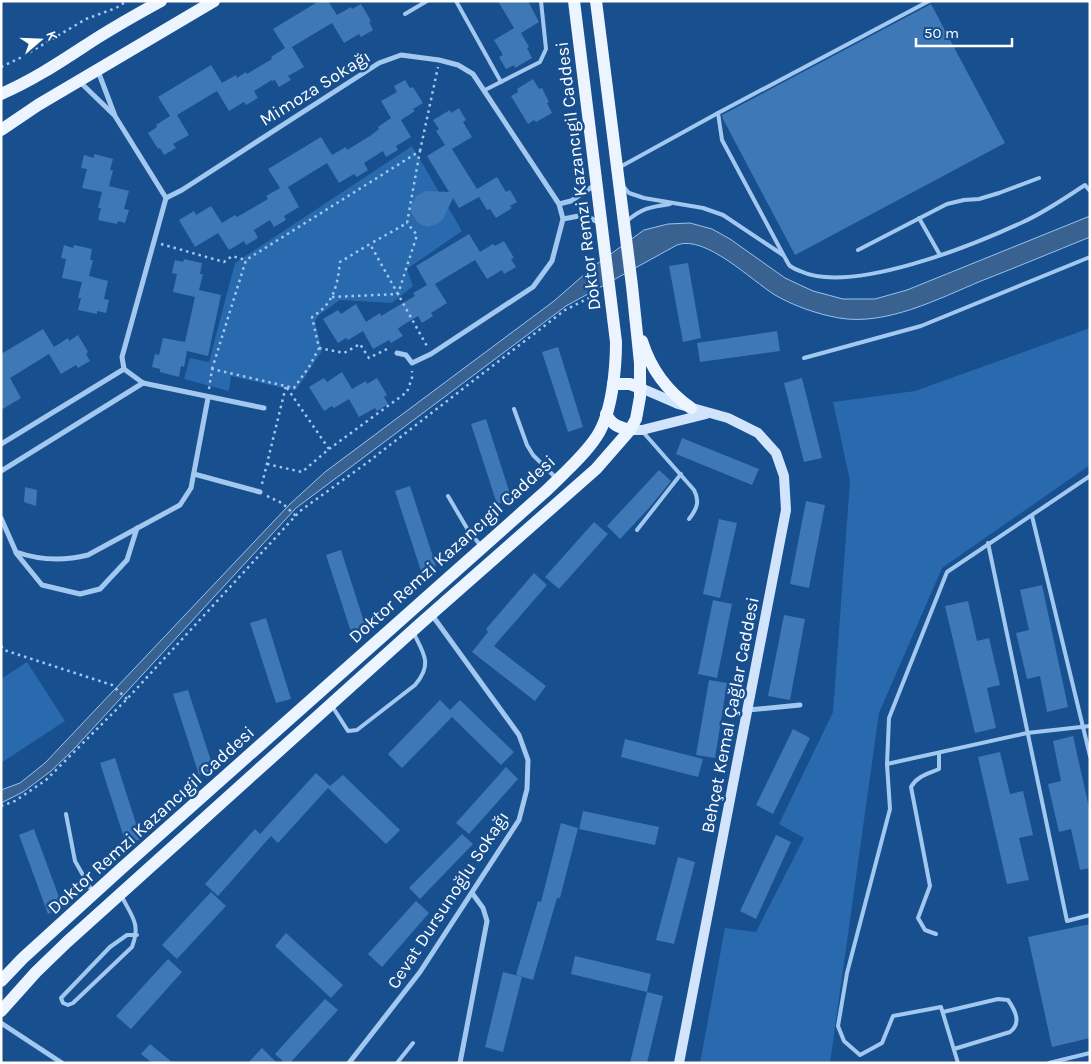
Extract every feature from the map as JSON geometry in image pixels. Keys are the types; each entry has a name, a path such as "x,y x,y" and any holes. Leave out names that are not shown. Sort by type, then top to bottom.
{"main road":[{"path":"1,130 38,105 214,1"},
{"name":"Doktor Remzi Kazancıgil Caddesi","path":"1,981 23,958 94,894 557,480 586,451 598,434 606,414 613,384 616,365 616,342 574,1"},
{"path":"596,1 625,228"},
{"path":"599,24 601,1"},
{"path":"1,94 57,65 98,37 160,2"},
{"name":"Doktor Remzi Kazancıgil Caddesi","path":"1,1010 42,966 120,894 412,631 596,470 636,430 641,388 636,322 625,228"},
{"path":"636,322 645,350 661,381 679,400 691,408"},
{"path":"613,384 630,384 641,388"},
{"name":"Behçet Kemal Çağlar Caddesi","path":"641,388 678,404 738,422 758,433 776,453 784,476 786,510 679,1063"},
{"path":"606,414 610,422 618,427 636,430 707,413"}],"street":[{"name":"Mimoza Sokağı","path":"166,198 182,190 379,63 401,55 439,60 458,65 473,74 558,204 563,220"},
{"path":"98,71 115,116 166,198 152,241 122,357 124,369 143,384 264,408"},
{"path":"80,81 115,116"},
{"path":"558,204 572,201 597,183"},
{"path":"397,353 406,355 412,363 431,354 533,287 552,261 563,220 584,215 602,230"},
{"path":"1,444 124,369"},
{"path":"1,471 143,384"},
{"path":"16,552 32,558 71,559 88,555 180,505 191,488 208,398"},
{"path":"194,474 260,492"},
{"path":"1,518 16,552 42,585 80,594 100,589 127,560 137,528"},
{"name":"Cevat Dursunoğlu Sokağı","path":"348,1063 420,972 472,893 519,820 527,789 528,760 519,735 432,615"},
{"path":"748,710 800,705"},
{"path":"460,1063 487,921 483,908 472,893"},
{"path":"1,1023 62,1063"}],"lane":[{"path":"405,14 427,1"},
{"path":"456,1 501,82"},
{"path":"485,90 540,62 546,49 540,1"},
{"path":"784,256 723,215 702,208 644,198 629,193 617,173 623,165 928,1"},
{"path":"718,113 722,140 784,256 791,267 809,275 832,277 866,275 900,268 940,255 1023,222 1040,214 1085,185 1090,191"},
{"path":"858,250 947,204 979,199 1038,178"},
{"path":"625,228 643,209 675,204"},
{"path":"919,218 940,255"},
{"path":"804,358 921,326 1090,257"},
{"path":"514,409 533,455 557,480"},
{"path":"636,430 681,474 694,490 697,497 695,511 689,519"},
{"path":"637,530 681,474"},
{"path":"958,1063 942,1007 893,1016 882,1043 860,1055 844,1041 838,1026 847,973 890,809 887,764 889,718 947,572 1090,476"},
{"path":"448,496 468,530 481,547"},
{"path":"1032,516 1090,756"},
{"path":"988,543 1067,921 1090,916"},
{"path":"331,704 348,731 352,731 364,725 415,685 423,676 426,662 412,631"},
{"path":"887,764 1027,733 1090,726"},
{"path":"936,934 925,930 918,918 930,886 911,787 914,781 920,777 939,769 939,753"},
{"path":"66,814 75,861 94,894"},
{"path":"120,894 136,924 137,935 132,947 73,1003 68,1006 63,1003 61,998 110,947 127,935 137,935"},
{"path":"943,1012 1004,999 1008,1000 1016,1015 1017,1020 1014,1029 1010,1032 954,1049"},
{"path":"397,1063 413,1043"},
{"path":"1049,1063 1090,1053"}],"path":[{"path":"1,67 29,53 86,19 116,8 127,1"},
{"path":"407,223 439,60"},
{"path":"208,398 212,369 246,260 420,151"},
{"path":"212,369 294,388 309,367 319,348 312,317 324,309 337,288 340,262 407,223"},
{"path":"398,294 417,235 407,223"},
{"path":"152,241 224,262 232,256 246,260"},
{"path":"370,244 431,354"},
{"path":"331,297 398,294"},
{"path":"1,806 15,801 46,780 126,699 295,515 565,310 597,294 609,294"},
{"path":"319,348 344,353 360,344 369,358 387,348 400,345 406,355"},
{"path":"267,464 302,472 329,449 407,392 412,378"},
{"path":"286,386 260,492 283,504 295,515"},
{"path":"286,386 329,449"},
{"path":"1,646 4,650 114,687 126,699"}],"shaded area":[{"path":"412,146 462,231 407,269 413,286 392,303 340,300 319,315 315,321 322,351 296,390 231,376 229,391 184,379 190,358 209,362 235,263"},
{"path":"1090,216 1090,237 930,303 893,315 875,318 839,318 814,312 775,295 714,252 688,243 677,245 566,306 296,508 73,750 51,771 23,792 1,803 1,790 20,783 45,763 290,504 325,472 554,301 594,266 644,230 668,224 690,223 712,229 730,239 785,278 813,291 843,299 875,299 907,290"},
{"path":"1090,328 1090,465 942,568 879,713 830,1063 700,1063 725,928 756,932 804,838 779,824 833,712 850,481 833,402 915,391"},
{"path":"27,662 65,721 1,763 1,679"}],"building":[{"path":"319,1 328,1 337,15 361,4 371,21 369,22 373,30 361,37 359,34 344,43 332,23 292,47 304,67 288,76 291,80 279,87 275,80 272,80 254,91 258,98 246,105 244,102 229,111 217,91 177,115 189,135 173,144 176,148 164,155 160,148 158,149 148,133 170,116 158,97 211,65 222,83 236,75 237,78 246,72 247,74 272,59 271,57 285,48 273,29"},
{"path":"498,1 528,1 539,22 521,33 529,47 527,48 532,58 515,68 514,65 506,69 499,57 503,55 494,40 514,28"},
{"path":"931,4 1005,143 795,255 722,115"},
{"path":"533,79 539,89 542,88 552,113 536,122 534,120 528,124 511,96 518,92 517,89"},
{"path":"405,80 410,88 413,87 423,103 401,120 411,137 396,146 398,150 386,157 383,151 364,163 368,170 357,177 354,174 339,183 327,163 288,187 299,207 284,216 286,220 274,227 270,220 254,230 258,238 246,245 244,241 229,250 218,233 195,247 179,220 194,211 196,215 211,206 222,223 235,215 237,217 268,199 266,196 280,188 268,169 321,137 332,155 346,147 347,150 370,136 379,129 378,127 391,118 381,101 397,92 394,86"},
{"path":"459,108 466,120 463,122 472,137 452,149 477,189 497,177 506,192 510,190 517,202 510,206 512,208 496,218 490,209 487,210 479,197 459,208 453,198 443,219 439,223 428,227 417,222 411,212 411,206 416,196 426,191 449,192 427,156 445,145 436,131 439,129 433,120 450,110 451,113"},
{"path":"94,154 113,159 110,170 113,170 109,186 129,191 124,209 129,210 125,223 118,221 117,224 98,220 101,208 98,208 102,192 82,188 87,169 81,168 84,155 94,158"},
{"path":"469,234 480,252 493,244 495,246 504,241 514,258 511,259 516,267 504,274 502,270 487,279 475,260 435,284 447,303 431,313 433,316 422,323 418,316 400,327 398,329 403,336 391,343 389,340 373,349 363,331 348,340 346,338 338,343 323,319 338,310 341,314 356,304 366,322 380,313 381,316 415,296 413,293 427,285 416,266"},
{"path":"64,245 73,248 74,245 92,249 90,260 93,260 89,276 108,281 104,299 109,300 106,313 97,311 97,314 78,310 81,298 78,298 82,282 62,278 66,259 61,258"},
{"path":"184,259 202,263 200,274 203,274 199,290 221,295 208,356 187,351 184,367 181,366 179,377 160,372 160,369 152,367 155,354 159,355 163,338 185,342 195,297 173,292 177,274 172,273 175,260 183,262"},
{"path":"688,263 701,338 683,342 669,266"},
{"path":"43,329 54,347 68,338 69,341 78,335 88,352 86,354 90,361 78,368 76,365 61,374 49,354 10,378 21,398 1,410 1,354"},
{"path":"777,331 780,351 700,362 697,343"},
{"path":"558,347 583,427 568,432 542,352"},
{"path":"342,372 352,389 366,381 367,384 377,378 387,395 384,397 388,404 377,411 375,408 359,417 349,399 334,408 332,406 324,411 309,387 324,378 327,382"},
{"path":"802,378 822,458 804,462 784,383"},
{"path":"486,419 512,500 497,504 471,424"},
{"path":"682,438 759,469 752,485 676,454"},
{"path":"659,470 671,481 620,539 607,526"},
{"path":"410,486 436,566 421,571 395,491"},
{"path":"25,487 37,490 36,506 24,502"},
{"path":"806,501 825,505 809,588 790,584"},
{"path":"719,519 737,523 720,598 703,594"},
{"path":"594,522 608,534 559,589 545,577"},
{"path":"341,550 367,631 352,635 326,555"},
{"path":"534,573 547,585 494,646 546,686 535,701 472,652 488,632 486,629"},
{"path":"1042,585 1068,707 1047,712 1040,676 1027,679 1016,633 1029,630 1020,590"},
{"path":"713,600 732,604 717,678 698,674"},
{"path":"968,601 977,641 989,638 1000,685 987,688 996,728 975,733 945,606"},
{"path":"784,615 805,619 790,700 768,696"},
{"path":"266,618 291,699 276,703 250,623"},
{"path":"709,680 727,683 715,758 696,755"},
{"path":"188,690 214,770 199,775 173,694"},
{"path":"440,700 450,710 460,700 514,752 501,765 452,717 402,768 388,754"},
{"path":"793,729 810,738 773,814 756,805"},
{"path":"1073,736 1090,812 1090,868 1080,870 1071,829 1059,832 1048,784 1061,781 1053,741"},
{"path":"625,739 703,759 698,777 621,757"},
{"path":"1000,752 1010,794 1023,791 1033,835 1019,838 1029,880 1007,884 978,757"},
{"path":"115,758 141,839 126,844 100,763"},
{"path":"506,767 518,779 469,834 456,823"},
{"path":"316,773 330,786 343,775 400,830 386,844 328,788 278,843 271,836 218,896 205,884 255,829 260,834"},
{"path":"583,811 659,827 655,845 579,829"},
{"path":"561,823 578,828 560,898 557,898 533,980 516,975 538,901 541,902"},
{"path":"34,829 63,908 48,914 19,835"},
{"path":"462,834 473,844 420,899 409,888"},
{"path":"776,835 791,842 756,919 740,911"},
{"path":"678,857 695,862 674,944 656,940"},
{"path":"211,892 226,906 177,959 162,945"},
{"path":"416,901 429,913 382,967 368,954"},
{"path":"1090,924 1090,1038 1052,1047 1028,937"},
{"path":"286,933 343,985 331,998 275,946"},
{"path":"575,956 651,974 647,992 571,974"},
{"path":"168,959 182,972 131,1029 116,1016"},
{"path":"503,972 522,977 503,1052 485,1047"},
{"path":"647,992 663,996 647,1063 630,1063"},
{"path":"325,999 338,1010 290,1063 285,1063 275,1054"},
{"path":"150,1044 173,1063 152,1063 141,1054"},
{"path":"262,1048 277,1063 248,1063"}]}
